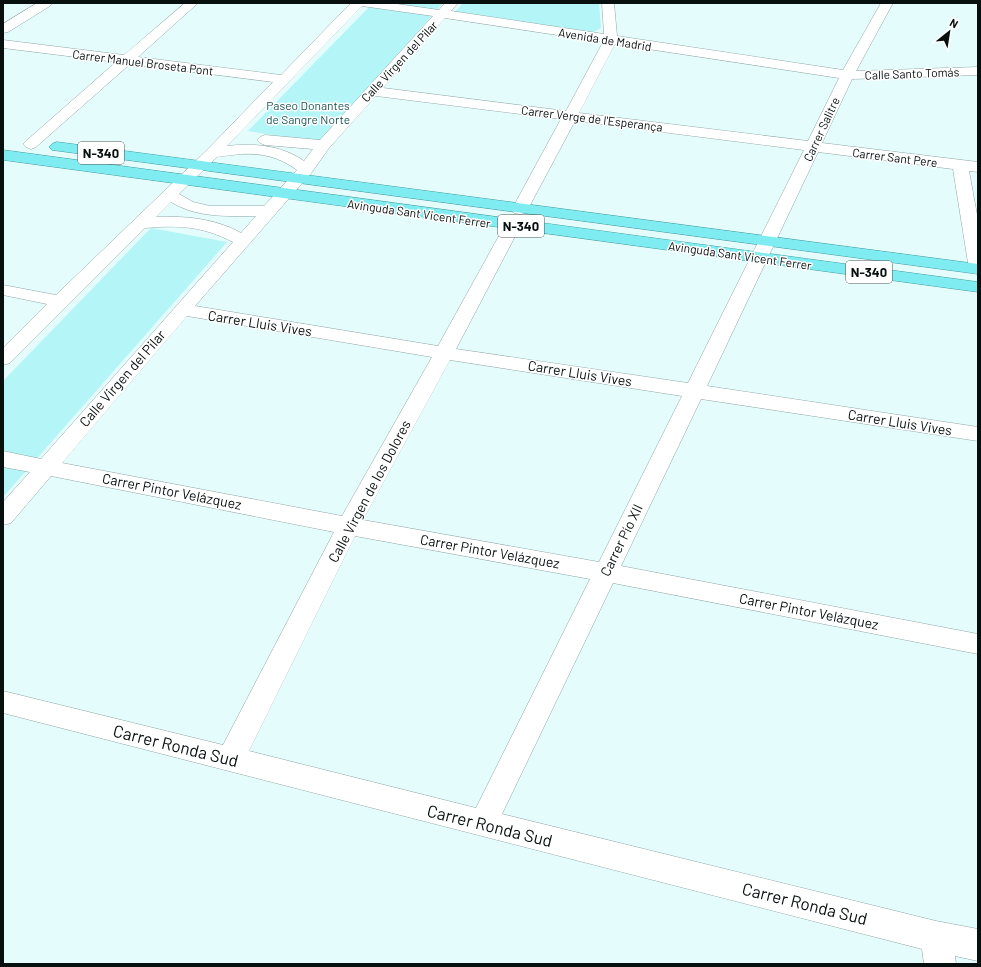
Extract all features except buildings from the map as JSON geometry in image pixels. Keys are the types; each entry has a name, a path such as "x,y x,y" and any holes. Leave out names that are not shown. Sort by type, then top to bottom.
{"highway":[{"name":"Avinguda Sant Vicent Ferrer","path":"24,143 199,165 301,174 516,217"},
{"name":"Avinguda Sant Vicent Ferrer","path":"3,155 283,194 516,217 763,250 978,287"},
{"name":"Avinguda Sant Vicent Ferrer","path":"763,250 978,269"}],"street":[{"path":"3,29 46,3"},
{"path":"24,143 128,60 192,3"},
{"path":"3,359 60,301 212,153 358,3"},
{"name":"Avenida de Madrid","path":"363,3 847,75"},
{"name":"Calle Virgen del Pilar","path":"3,518 46,466 301,174 324,145 452,3"},
{"path":"608,3 611,40"},
{"name":"Carrer Salitre","path":"763,250 847,75 886,3"},
{"name":"Calle Virgen de los Dolores","path":"230,759 348,526 444,353 611,40"},
{"name":"Carrer Manuel Broseta Pont","path":"3,44 283,79"},
{"name":"Calle Santo Tomás","path":"847,75 978,71"},
{"name":"Carrer Verge de l'Esperança","path":"372,91 813,147"},
{"path":"233,131 253,138 274,142 324,145"},
{"name":"Carrer Sant Pere","path":"813,147 978,166"},
{"path":"212,153 238,149 267,150 288,157 301,174"},
{"path":"960,164 978,269"},
{"path":"170,195 187,205 210,211 268,211"},
{"path":"141,223 161,222 198,224 222,229 242,240"},
{"name":"Carrer Pío XII","path":"483,823 763,250"},
{"path":"3,290 60,301"},
{"name":"Carrer Lluis Vives","path":"182,310 444,353 978,434"},
{"name":"Carrer Pintor Velázquez","path":"3,459 46,466 348,526 605,572 978,644"},
{"name":"Carrer Ronda Sud","path":"3,702 483,823 938,950 978,945"}],"green space":[{"name":"Paseo Donantes de Sangre Norte","path":"373,3 443,3 320,143 248,131"},
{"path":"463,3 599,3 601,28 594,32 455,12"},
{"path":"151,228 227,242 3,497 3,381"}]}
